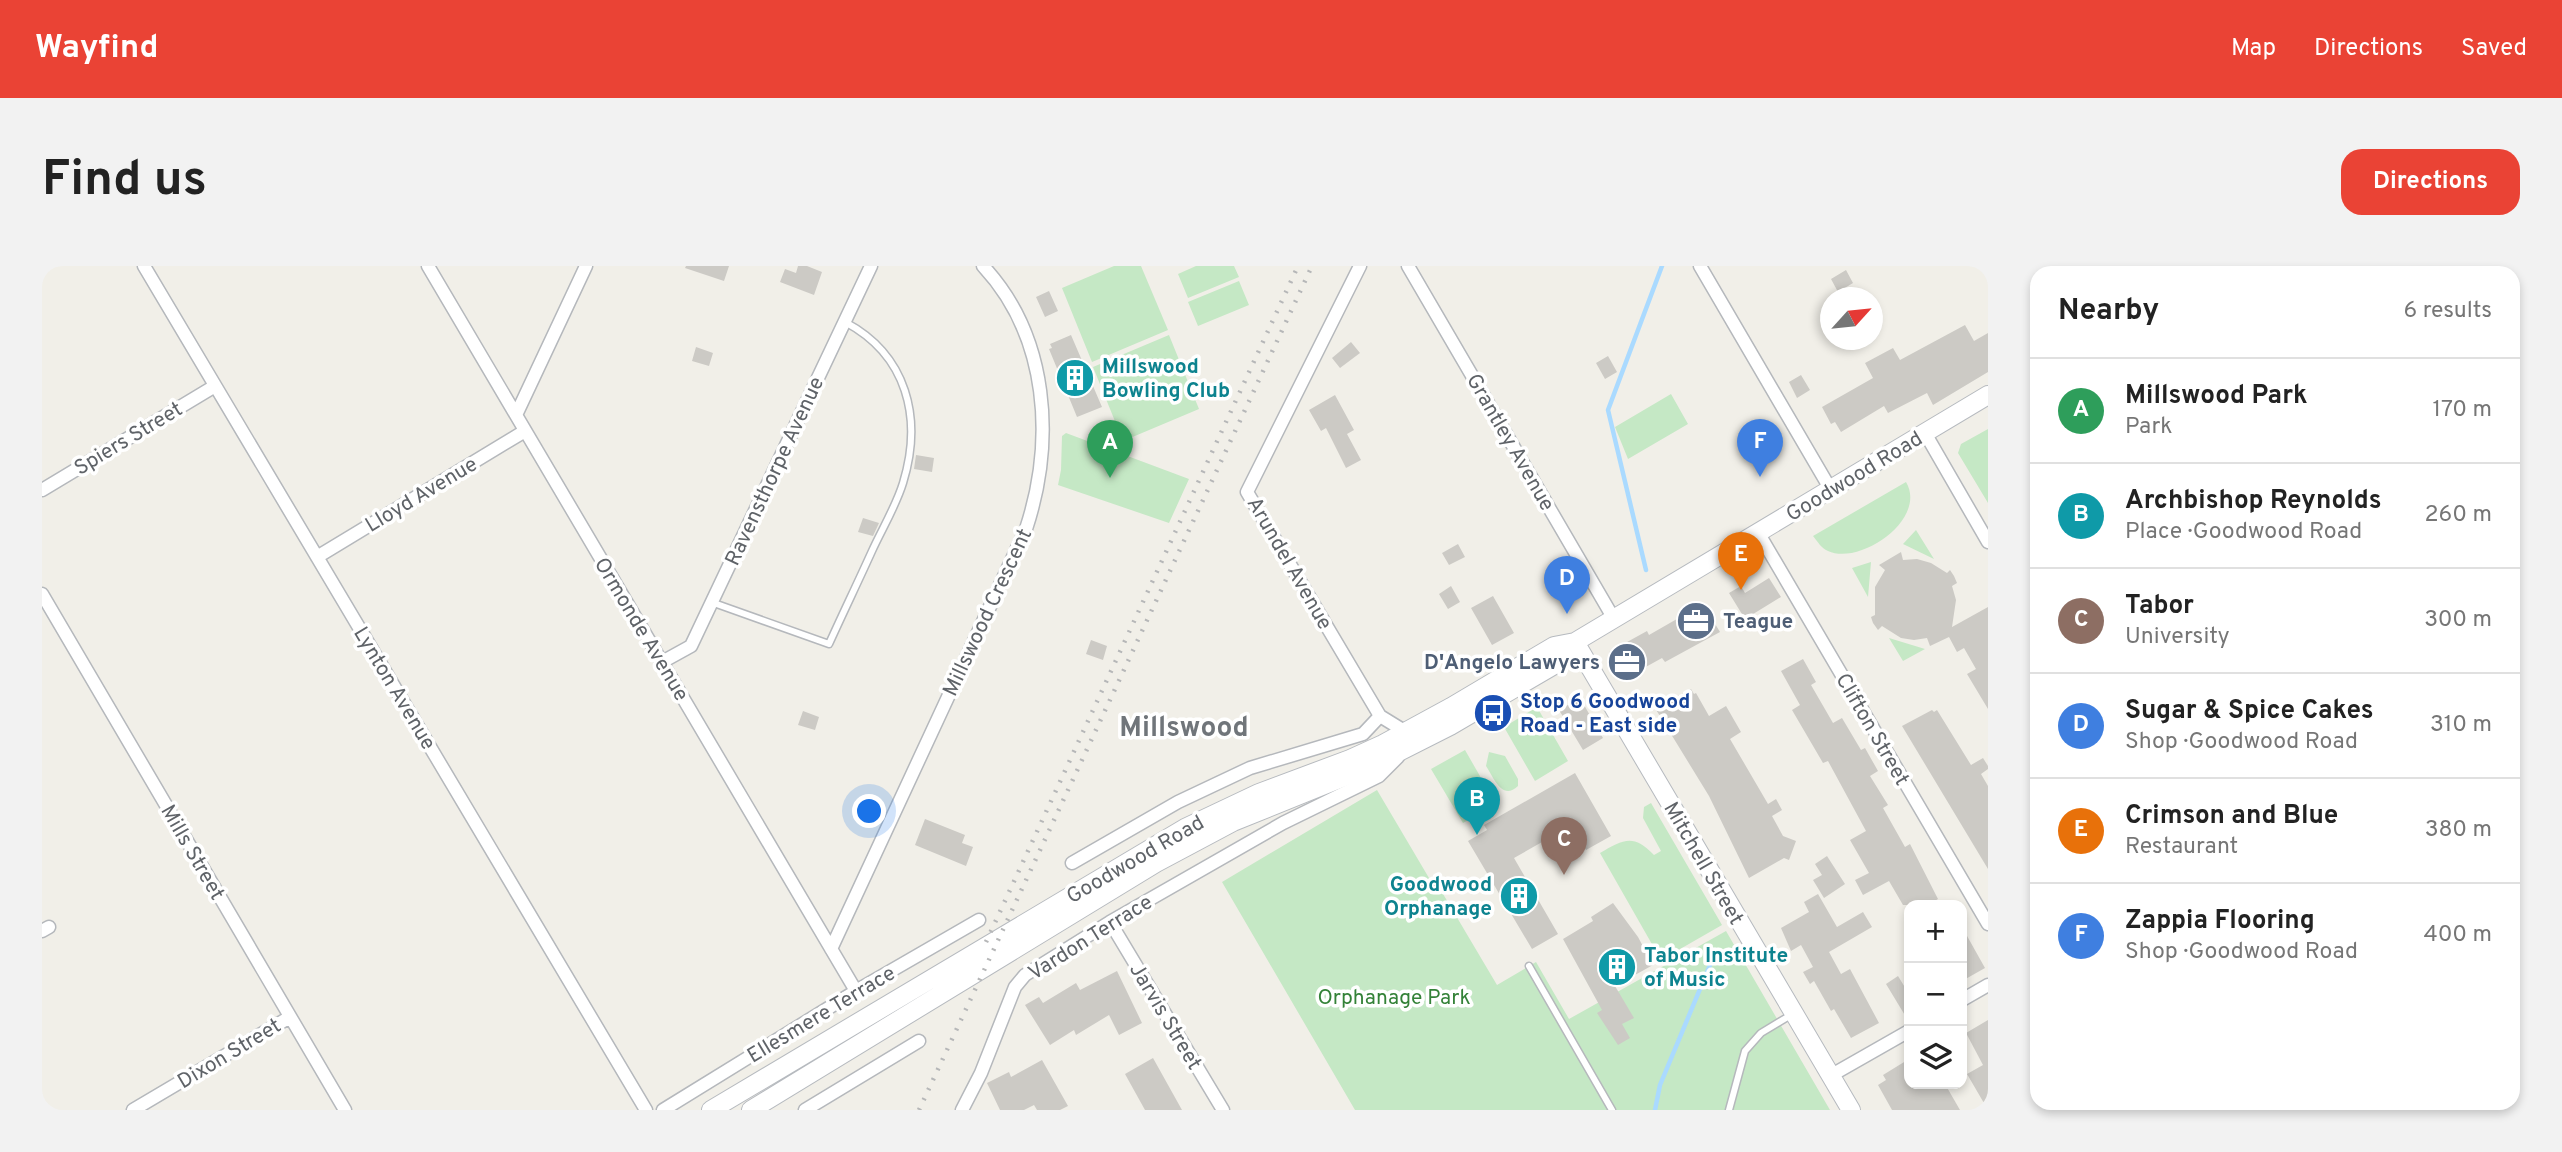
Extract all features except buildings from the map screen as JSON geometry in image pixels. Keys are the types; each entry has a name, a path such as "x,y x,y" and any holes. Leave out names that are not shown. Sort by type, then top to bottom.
{"main road":[{"name":"Goodwood Road","path":"751,1110 1156,863 1233,822 1370,767 1407,740 1554,646 1575,642 1615,619 1988,395"},
{"name":"Goodwood Road","path":"711,1110 1185,828 1259,793 1407,740 1561,661 1575,642"},
{"name":"Mitchell Street","path":"1575,642 1851,1110"},
{"name":"Mitchell Street","path":"1561,661 1601,687"}],"street":[{"name":"Lynton Avenue","path":"144,266 646,1110"},
{"name":"Ormonde Avenue","path":"428,266 856,991"},
{"path":"516,415 586,266"},
{"name":"Ravensthorpe Avenue","path":"662,662 691,646 871,266"},
{"name":"Millswood Crescent","path":"831,949 1026,529 1040,480 1044,422 1038,378 1030,349 1010,302 983,266"},
{"name":"Arundel Avenue","path":"1360,266 1247,492 1380,716 1407,740"},
{"name":"Grantley Avenue","path":"1408,266 1615,619"},
{"path":"1700,266 1831,490"},
{"name":"Spiers Street","path":"42,490 215,386"},
{"name":"Lloyd Avenue","path":"317,557 525,431"},
{"path":"1925,433 1988,542"},
{"name":"Clifton Street","path":"1759,534 1988,924"},
{"name":"Mills Street","path":"42,594 345,1110"},
{"path":"1072,863 1178,802 1250,768 1363,734 1380,716"},
{"name":"Vardon Terrace","path":"962,1110 981,1073 1015,987 1025,975 1110,922 1283,823 1379,776 1407,740"},
{"path":"1283,823 1290,811 1285,801"},
{"name":"Ellesmere Terrace","path":"663,1110 856,991 979,920"},
{"name":"Jarvis Street","path":"1110,922 1223,1110"},
{"path":"1967,997 1988,985"},
{"name":"Dixon Street","path":"133,1110 290,1017"},
{"path":"1830,1076 1904,1034"},
{"path":"805,1110 919,1041"}],"lane":[{"path":"711,602 829,644 835,632 903,486 913,422 909,402 897,371 868,337 845,322"},
{"path":"1529,966 1612,1110"},
{"path":"1729,1110 1745,1051 1761,1033 1793,1014"}],"green space":[{"path":"1114,266 1141,266 1168,330 1092,362 1062,288"},
{"path":"1196,266 1234,266 1239,277 1188,298 1178,274"},
{"path":"1239,281 1249,305 1198,326 1188,302"},
{"path":"1169,335 1199,409 1123,441 1093,367"},
{"path":"1671,394 1688,424 1628,459 1615,427"},
{"path":"1988,429 1988,503 1958,453 1961,444"},
{"path":"1066,433 1189,479 1169,523 1058,485 1062,436"},
{"path":"1906,482 1910,496 1908,510 1899,524 1873,546 1841,554 1826,550 1813,536"},
{"path":"1916,530 1934,559 1903,544"},
{"path":"1871,562 1868,597 1852,568"},
{"path":"1889,638 1925,649 1903,661"},
{"path":"1537,707 1568,761 1535,781 1504,727"},
{"path":"1465,750 1496,804 1463,823 1431,769"},
{"path":"1489,752 1505,756 1518,779 1518,786 1507,791 1495,782 1486,766"},
{"name":"Orphanage Park","path":"1377,790 1497,985 1536,962 1569,1019 1726,931 1830,1110 1355,1110 1222,882"},
{"path":"1651,803 1722,925 1661,960 1600,853 1628,841 1640,844 1654,855 1661,851 1643,818 1644,807"}],"waterway":[{"path":"1646,570 1608,410 1662,266"},
{"path":"1655,1110 1660,1085 1715,953"}],"railway":[{"path":"986,942 1298,266"},
{"path":"919,1110 1312,266"}],"place":[{"name":"Millswood Bowling Club","path":"1075,378"},
{"name":"Zappia Flooring","path":"1760,477"},
{"name":"Millswood Park","path":"1110,478"},
{"name":"Crimson and Blue","path":"1741,590"},
{"name":"Sugar & Spice Cakes","path":"1567,614"},
{"name":"Teague","path":"1696,621"},
{"name":"D'Angelo Lawyers","path":"1627,662"},
{"name":"Stop 6 Goodwood Road - East side","path":"1493,713"},
{"name":"Archbishop Reynolds","path":"1477,835"},
{"name":"Tabor","path":"1564,875"},
{"name":"Goodwood Orphanage","path":"1519,896"},
{"name":"Tabor Institute of Music","path":"1617,967"}],"district":[{"name":"Millswood","path":"1184,726"}]}
